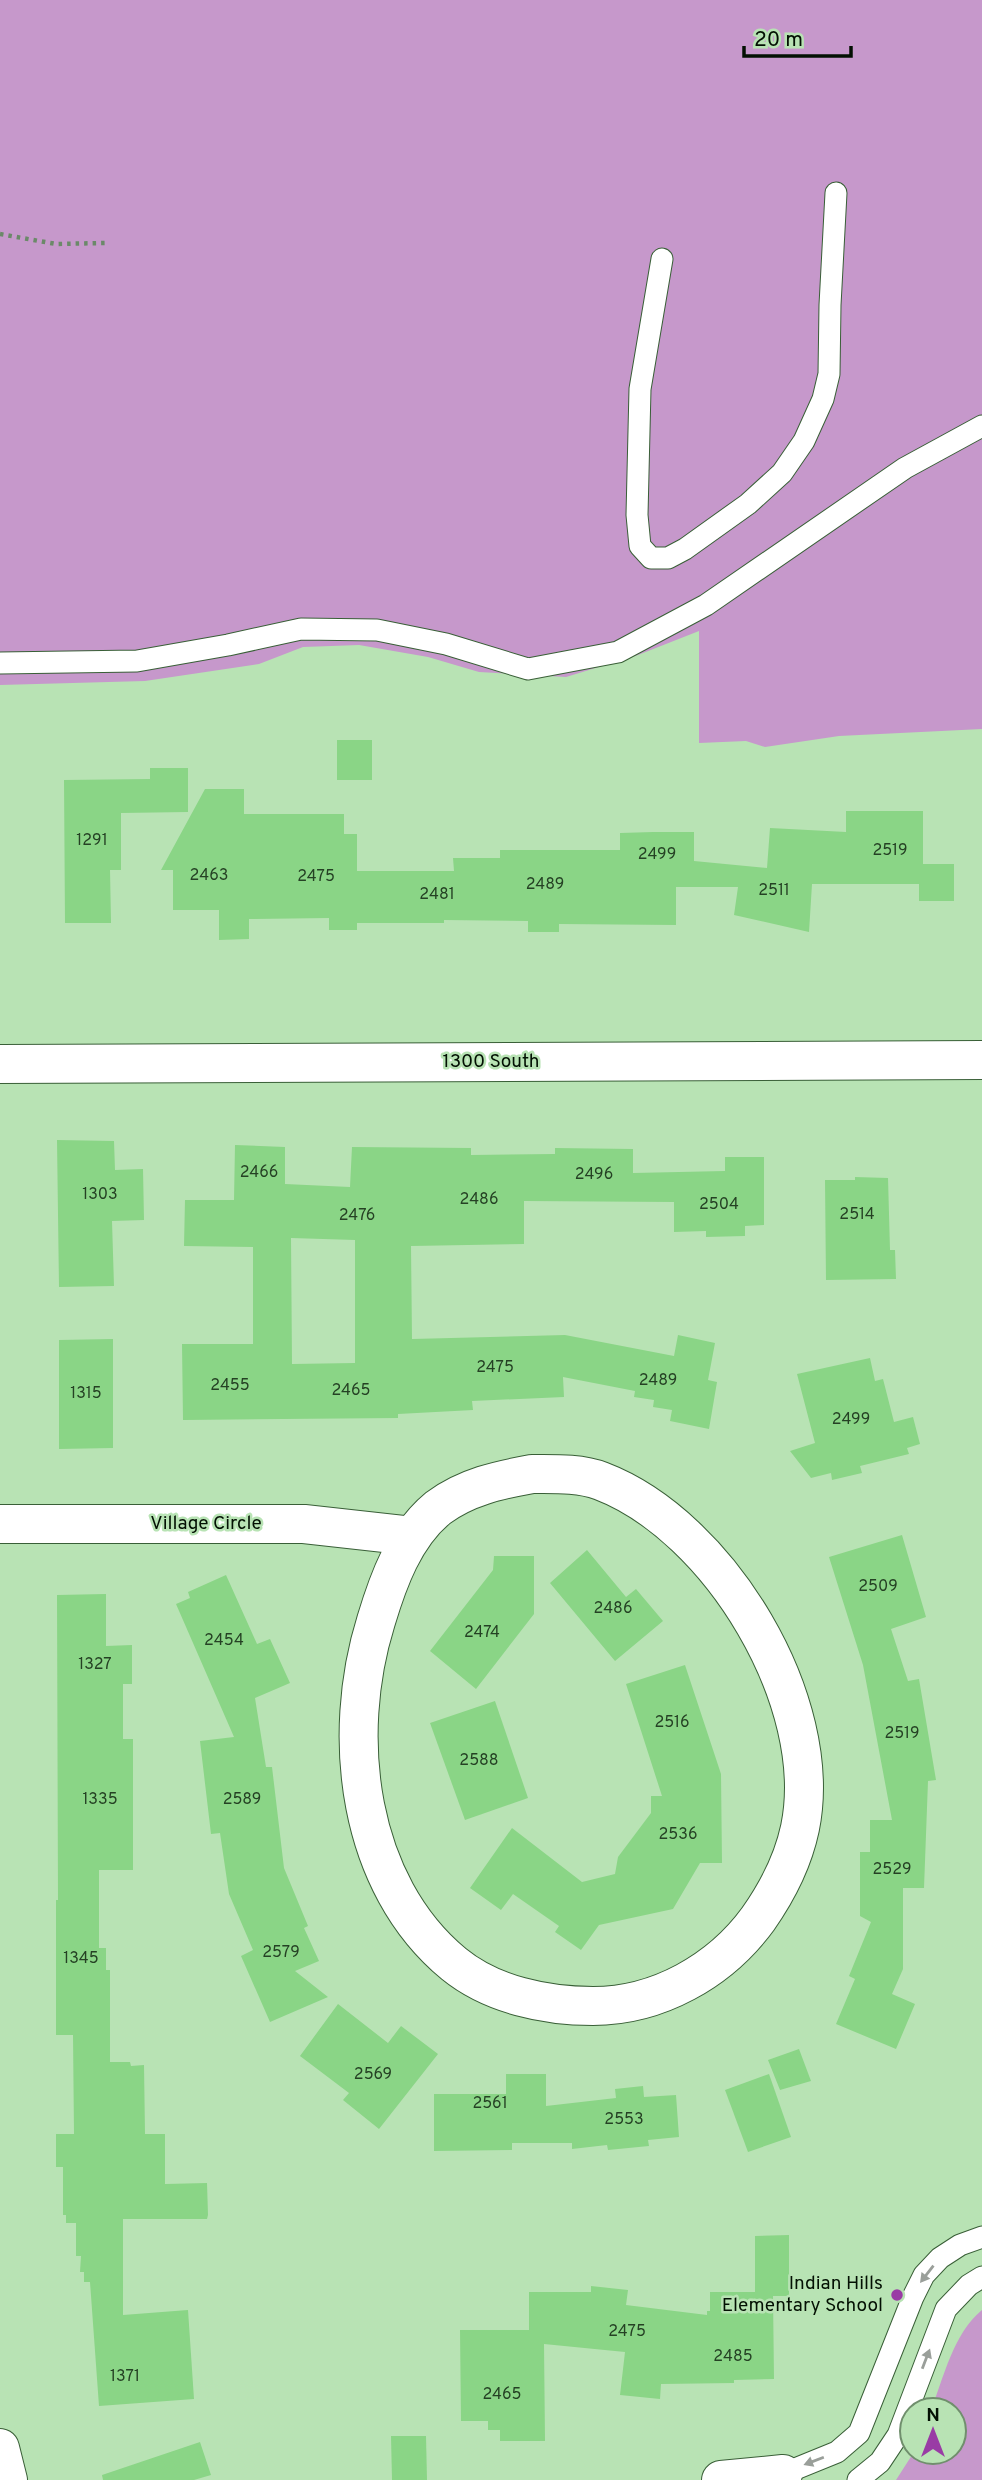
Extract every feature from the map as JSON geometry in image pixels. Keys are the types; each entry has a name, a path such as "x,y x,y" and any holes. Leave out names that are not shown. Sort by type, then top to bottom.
{"street":[{"name":"1300 South","path":"0,1064 982,1060"},
{"path":"532,1474 565,1474 597,1480 628,1493 657,1513 688,1540 717,1571 744,1607 770,1651 785,1689 794,1723 801,1758 803,1794 800,1828 779,1885 759,1917 724,1955 687,1982 650,1998 611,2006 572,2006 531,2000 492,1987 457,1967 427,1939 405,1908 385,1870 372,1830 361,1779 358,1714 368,1645 391,1574 412,1536 437,1509 477,1487 503,1479 532,1474"},
{"name":"Village Circle","path":"0,1524 304,1524 412,1536"},
{"path":"721,2480 790,2477"}],"lane":[{"path":"662,260 640,389 637,515 640,546 651,558 668,558 685,549 748,504 782,473 804,441 823,399 829,374 836,193"},
{"path":"0,663 137,661 301,629 377,630 446,644 528,669 618,652 706,605 905,468 982,426"},
{"path":"790,2477 837,2452 859,2433 924,2275 940,2258 960,2245 982,2237"},
{"path":"858,2480 880,2462 898,2435 946,2309 969,2284 982,2277"}],"path":[{"path":"0,234 56,244 105,243"}],"shaded area":[{"path":"0,0 982,0 982,729 839,736 765,747 746,741 699,743 699,631 638,655 566,677 479,672 428,657 359,645 303,647 259,664 145,681 0,685"},
{"path":"982,2310 982,2480 896,2480 905,2466 968,2466 968,2396 936,2396 957,2343"}],"building":[{"path":"337,740 372,740 372,780 337,780"},
{"path":"150,768 188,768 188,812 121,813 121,870 110,870 111,923 65,923 64,780 150,779"},
{"path":"205,789 244,789 244,814 344,814 344,834 357,834 357,871 454,871 453,858 500,858 500,850 620,850 620,833 653,832 694,832 694,861 767,868 770,828 846,832 846,811 923,811 923,864 954,864 954,901 919,901 919,884 812,884 809,932 734,915 738,887 676,887 676,925 559,924 559,932 528,932 528,921 444,920 444,923 357,923 357,930 329,930 329,918 249,919 249,939 219,940 219,910 173,910 173,870 161,870"},
{"path":"57,1140 114,1141 115,1170 143,1169 144,1220 112,1221 114,1286 59,1287"},
{"path":"235,1145 285,1147 285,1184 350,1187 352,1147 471,1148 471,1155 555,1154 555,1148 633,1149 633,1173 725,1171 725,1157 764,1157 764,1225 745,1226 745,1236 706,1237 706,1231 674,1232 674,1202 524,1201 524,1244 411,1246 412,1339 565,1335 674,1356 678,1335 715,1343 708,1380 717,1382 709,1429 670,1421 672,1410 653,1407 654,1400 634,1397 635,1391 563,1377 564,1397 472,1401 473,1410 398,1414 398,1418 183,1420 182,1344 253,1344 253,1247 184,1246 185,1200 234,1200","holes":["291,1238 355,1240 355,1363 292,1364"]},
{"path":"855,1177 888,1178 890,1250 895,1250 896,1279 826,1280 825,1180 855,1180"},
{"path":"113,1339 113,1448 59,1449 59,1340"},
{"path":"870,1358 875,1381 883,1379 894,1422 913,1417 920,1444 907,1448 909,1454 860,1466 862,1473 832,1480 831,1473 811,1478 790,1451 815,1443 797,1374"},
{"path":"902,1535 926,1617 891,1629 908,1681 919,1679 936,1780 928,1781 924,1888 903,1888 903,1969 892,1994 915,2004 896,2049 836,2024 855,1979 849,1976 871,1922 860,1916 860,1852 870,1852 870,1820 892,1820 863,1665 829,1557"},
{"path":"587,1550 626,1597 636,1589 663,1621 615,1661 550,1583"},
{"path":"494,1556 534,1556 534,1614 476,1689 430,1651 493,1570"},
{"path":"226,1575 257,1644 270,1639 290,1683 255,1698 266,1767 272,1767 284,1868 308,1926 304,1928 319,1961 295,1971 328,1997 270,2022 241,1956 253,1950 229,1894 220,1833 211,1834 200,1741 234,1737 176,1604 190,1598 188,1592"},
{"path":"106,1594 106,1646 132,1645 132,1684 123,1684 123,1739 133,1739 133,1870 99,1870 99,1948 106,1948 106,1970 110,1970 110,2062 130,2062 131,2066 144,2065 145,2134 165,2134 165,2184 207,2183 208,2215 207,2219 123,2219 123,2315 188,2310 194,2399 99,2406 90,2282 84,2282 84,2272 80,2272 81,2256 76,2256 76,2223 66,2223 66,2215 63,2215 63,2167 56,2167 56,2134 74,2134 73,2035 56,2035 57,1595"},
{"path":"685,1665 721,1774 722,1863 700,1863 673,1909 599,1925 581,1950 555,1932 559,1926 513,1894 501,1910 470,1888 512,1828 582,1882 615,1874 618,1857 651,1813 651,1796 662,1796 626,1684"},
{"path":"495,1701 528,1798 465,1820 430,1723"},
{"path":"338,2004 388,2043 401,2026 438,2054 379,2129 343,2100 349,2093 300,2056"},
{"path":"799,2049 811,2081 780,2090 768,2060"},
{"path":"506,2074 546,2074 546,2106 616,2098 615,2089 643,2086 644,2097 676,2095 679,2137 648,2140 649,2146 608,2150 607,2145 572,2149 572,2143 512,2143 512,2150 434,2151 434,2094 506,2094"},
{"path":"769,2074 791,2137 748,2152 725,2090"},
{"path":"789,2235 789,2296 773,2296 774,2379 734,2380 734,2383 661,2384 660,2399 620,2395 625,2352 544,2344 545,2441 500,2441 500,2430 488,2430 488,2421 461,2421 460,2330 529,2330 529,2292 591,2292 591,2286 628,2290 626,2305 707,2315 707,2311 710,2311 710,2292 755,2292 755,2236"},
{"path":"391,2436 426,2436 427,2480 392,2480"},
{"path":"200,2442 211,2475 194,2480 103,2480 102,2475"}],"place":[{"name":"Indian Hills Elementary School","path":"897,2295"}]}
